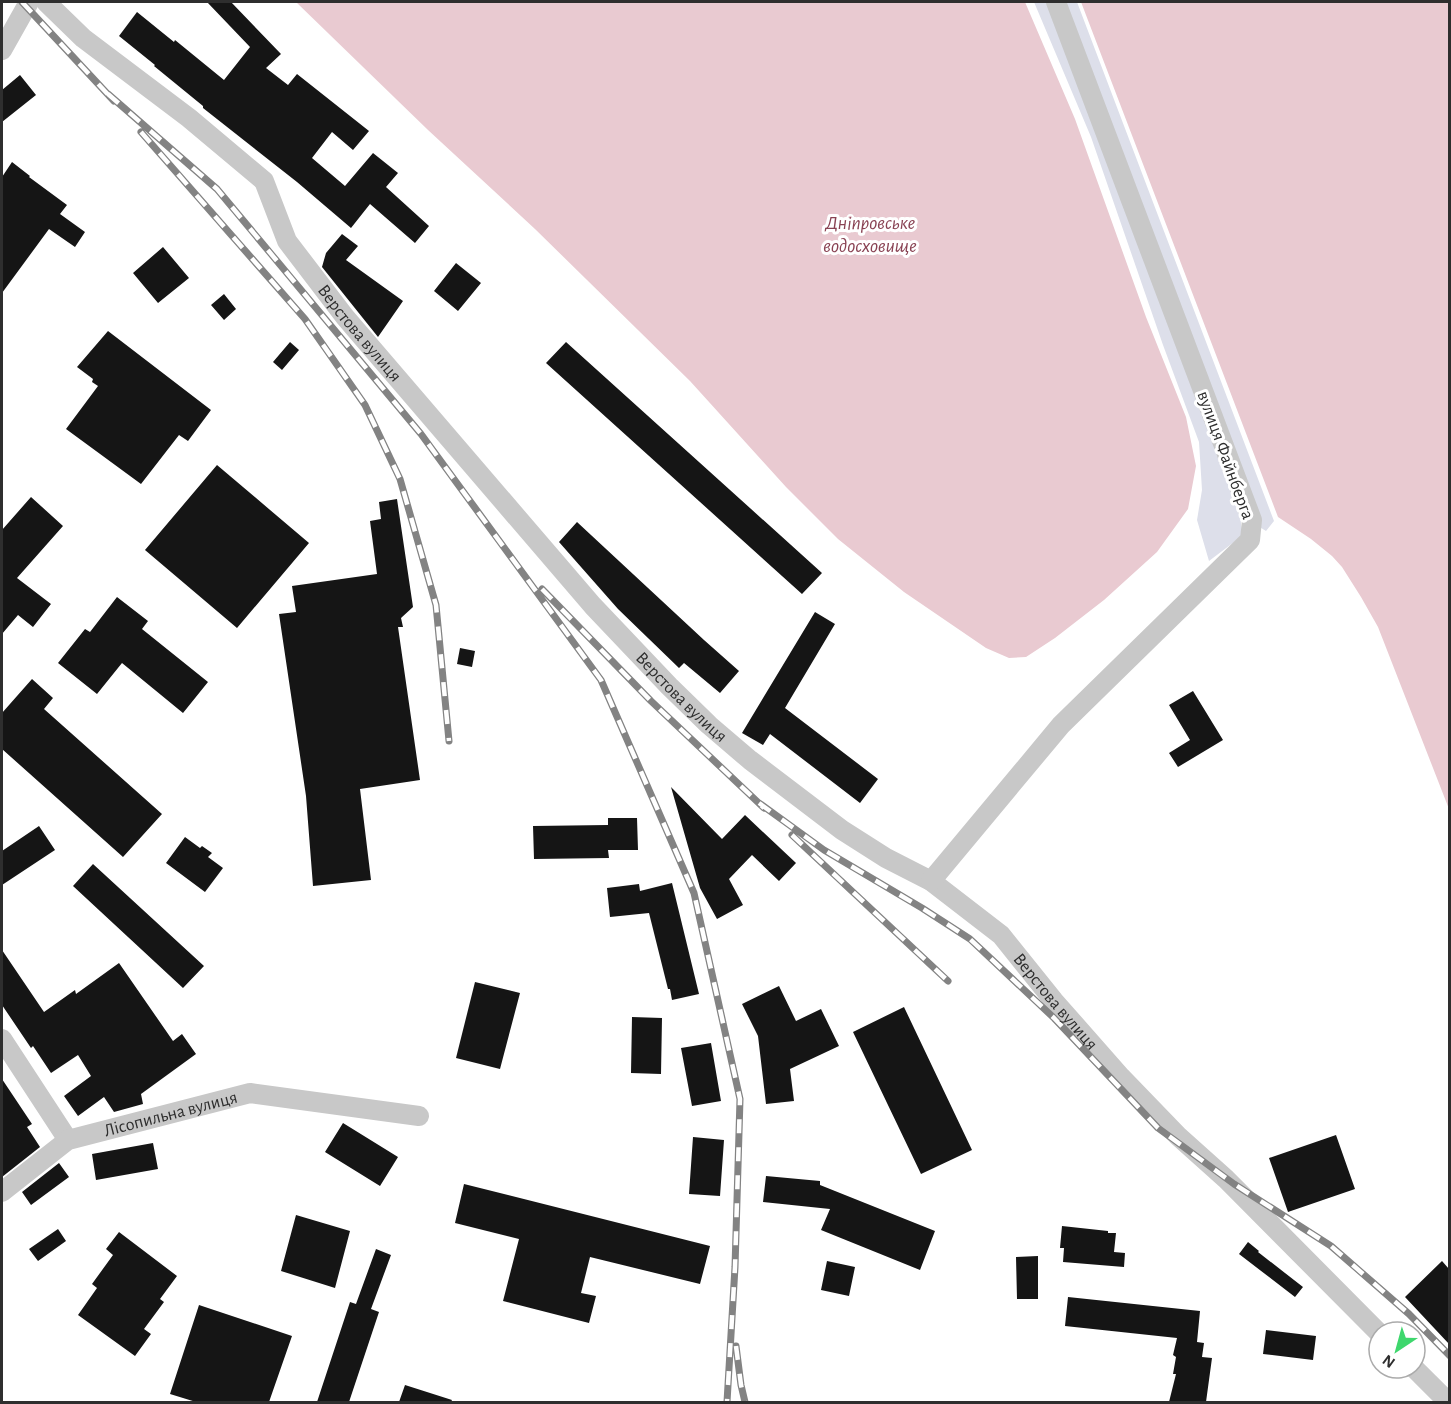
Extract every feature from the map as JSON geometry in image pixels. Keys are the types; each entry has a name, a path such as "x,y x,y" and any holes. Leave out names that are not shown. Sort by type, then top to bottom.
{"street":[{"path":"2,50 29,2"},
{"name":"Верстова вулиця","path":"46,2 82,38 189,118 264,181 287,241 345,317 593,606 669,686 709,725 750,760 842,830 886,858 931,881 1000,935 1120,1077 1178,1136 1226,1179 1367,1321"},
{"name":"вулиця Файнберга","path":"931,881 1061,725 1250,540 1252,520 1056,2"},
{"path":"2,1039 68,1140"},
{"name":"Лісопильна вулиця","path":"2,1192 68,1140 250,1094 419,1116"},
{"path":"1426,1380 1448,1402"}],"shaded area":[{"path":"1034,2 1047,2 1240,512 1242,536 1209,561 1197,520 1202,490 1199,442 1091,137"},
{"path":"1054,2 1077,2 1274,521 1266,531 1258,526"}],"water":[{"name":"Дніпровське водосховище","path":"296,2 1025,2 1075,119 1146,317 1186,417 1196,466 1188,509 1157,552 1104,600 1055,638 1026,657 1009,658 986,648 904,592 838,539 786,487 690,381 535,229 428,130"},
{"path":"1081,2 1449,2 1449,809 1378,627 1361,597 1342,567 1332,556 1278,517"}],"building":[{"path":"207,2 231,2 281,54 266,68 288,85 297,74 369,131 353,150 332,132 312,158 345,186 373,153 398,173 386,187 429,226 415,243 370,204 351,228 203,108 119,36 137,12 224,80 250,47"},
{"path":"20,75 36,95 2,122 2,90"},
{"path":"12,162 67,205 60,214 85,232 75,247 49,229 2,293 2,177"},
{"path":"342,234 358,246 346,260 403,301 378,337 322,267 326,253"},
{"path":"163,247 189,278 158,303 133,273"},
{"path":"456,263 481,283 458,311 434,291"},
{"path":"224,294 236,309 224,320 211,305"},
{"path":"108,331 211,410 188,441 179,435 141,484 66,429 98,386 92,382 93,379 77,367"},
{"path":"290,342 299,350 282,370 273,362"},
{"path":"566,342 822,573 802,594 546,363"},
{"path":"217,465 309,543 237,628 145,550"},
{"path":"31,497 63,526 17,578 51,604 33,627 18,615 2,634 2,530"},
{"path":"397,499 413,607 401,618 403,627 398,627 420,780 360,789 371,880 313,886 306,796 279,614 296,612 292,586 377,574 370,521 381,519 379,502"},
{"path":"577,522 739,671 720,693 684,663 679,668 618,609 559,542"},
{"path":"117,597 148,621 142,629 208,682 183,713 122,663 97,694 58,663 85,629 90,632"},
{"path":"815,612 835,624 785,708 878,779 860,803 770,734 763,745 742,733"},
{"path":"460,648 475,651 472,667 457,664"},
{"path":"32,679 53,698 44,709 162,814 123,857 2,749 2,713"},
{"path":"1193,691 1223,740 1178,767 1169,753 1190,740 1169,705"},
{"path":"671,787 722,839 745,815 796,863 779,881 752,855 729,879 743,905 717,919 700,888"},
{"path":"608,818 637,818 638,850 608,850 609,858 534,859 533,826 608,825"},
{"path":"39,826 55,850 2,885 2,851"},
{"path":"185,837 200,848 202,846 212,853 208,857 223,868 205,892 166,863"},
{"path":"93,864 204,966 183,988 73,886"},
{"path":"672,883 699,994 672,1000 649,913 610,917 607,888 639,884 640,891"},
{"path":"2,950 44,1012 75,990 76,994 119,963 173,1041 182,1034 196,1054 141,1094 143,1104 114,1112 104,1097 78,1116 64,1096 91,1076 78,1055 51,1073 33,1046 31,1048 2,1005"},
{"path":"475,982 520,993 500,1069 456,1058"},
{"path":"779,986 796,1021 821,1009 839,1046 790,1069 794,1101 766,1104 758,1036 742,1004"},
{"path":"904,1007 972,1150 921,1174 853,1032"},
{"path":"632,1017 662,1018 661,1074 631,1073"},
{"path":"711,1043 721,1101 692,1106 681,1048"},
{"path":"2,1079 32,1124 27,1127 40,1147 2,1177"},
{"path":"343,1123 398,1157 380,1186 325,1152"},
{"path":"1336,1135 1355,1189 1288,1212 1269,1158"},
{"path":"693,1137 724,1140 720,1196 689,1194"},
{"path":"153,1143 158,1169 96,1180 92,1154"},
{"path":"59,1163 69,1177 31,1205 22,1192"},
{"path":"766,1176 820,1181 820,1185 935,1231 920,1270 821,1230 830,1209 763,1202"},
{"path":"464,1184 710,1246 700,1284 590,1257 581,1293 596,1296 589,1323 503,1301 519,1239 455,1223"},
{"path":"296,1215 350,1231 335,1288 281,1271"},
{"path":"1062,1226 1116,1233 1114,1252 1125,1253 1124,1267 1063,1262 1064,1248 1060,1248"},
{"path":"58,1229 66,1241 38,1261 29,1249"},
{"path":"119,1232 177,1276 160,1299 164,1302 144,1329 151,1334 135,1356 78,1315 97,1288 92,1284 113,1255 106,1249"},
{"path":"1248,1242 1303,1287 1295,1297 1239,1254"},
{"path":"376,1249 391,1255 371,1309 379,1312 349,1402 317,1402 350,1302 356,1304"},
{"path":"1038,1256 1038,1299 1017,1299 1016,1257"},
{"path":"827,1261 855,1267 849,1296 821,1290"},
{"path":"1442,1261 1449,1269 1449,1344 1427,1320 1405,1297"},
{"path":"1068,1297 1200,1311 1197,1342 1204,1343 1202,1357 1212,1358 1206,1402 1169,1402 1176,1374 1173,1374 1176,1357 1173,1355 1177,1338 1065,1326"},
{"path":"199,1305 292,1336 269,1402 196,1402 170,1394"},
{"path":"1266,1330 1316,1336 1313,1360 1263,1354"},
{"path":"405,1385 452,1400 451,1402 399,1402"}],"railway":[{"path":"22,2 114,101"},
{"path":"108,94 217,189 421,434 601,680 694,893 740,1099 735,1267 727,1402"},
{"path":"141,132 305,319 365,405 400,479 436,605 449,741"},
{"path":"542,589 651,701 764,808"},
{"path":"759,803 824,850 970,939 1054,1018 1158,1128 1234,1184 1331,1246 1409,1314 1450,1356"},
{"path":"792,835 948,981"},
{"path":"736,1346 745,1402"}]}
